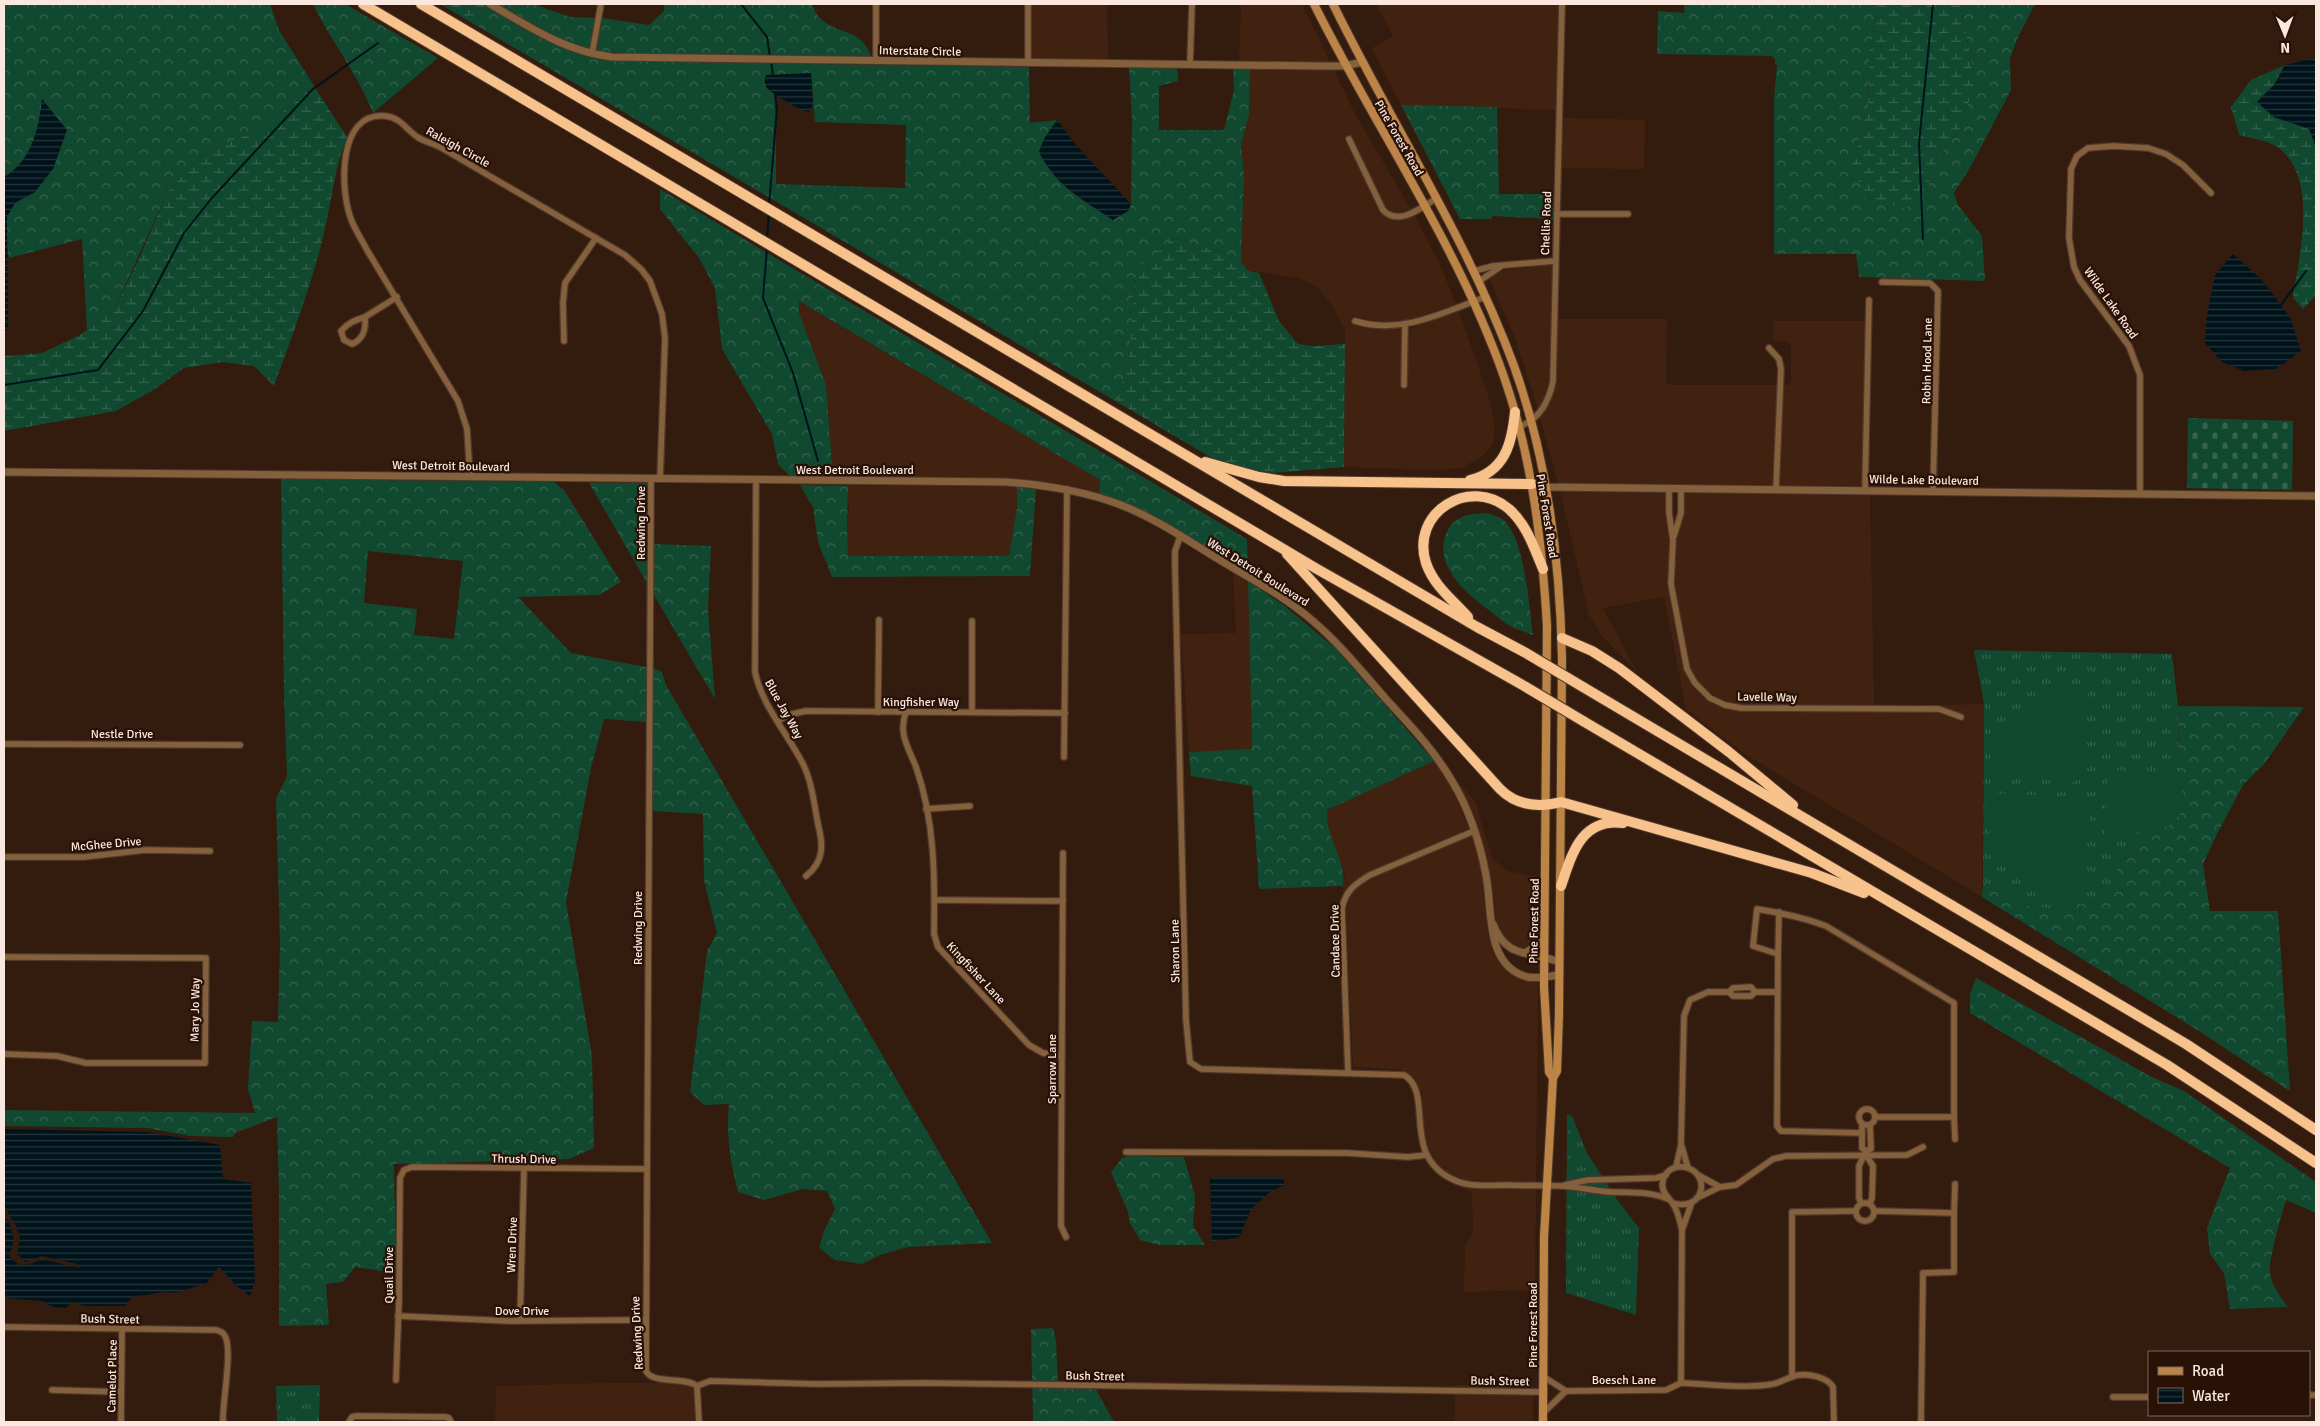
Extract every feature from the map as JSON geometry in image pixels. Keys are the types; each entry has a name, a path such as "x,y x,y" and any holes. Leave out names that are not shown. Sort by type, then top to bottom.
{"highway":[{"path":"363,4 1268,539 1526,687 2167,1065 2316,1163"},
{"path":"421,4 1477,627 1815,823 2186,1044 2316,1130"},
{"path":"1449,483 1480,478 1499,464 1510,443 1515,412"},
{"path":"1189,457 1259,477 1284,481 1532,484"},
{"path":"1477,627 1442,592 1425,561 1424,541 1426,532 1432,518 1441,508 1453,500 1466,496 1480,496 1499,502 1514,514 1526,529 1543,569"},
{"path":"1268,539 1288,555 1500,789 1521,803 1547,806 1561,802 1812,873 1897,906"},
{"path":"1562,638 1592,651 1619,668 1729,752 1815,823"},
{"path":"1561,886 1572,854 1584,835 1601,825 1614,822 1646,826"}],"main road":[{"name":"Pine Forest Road","path":"1314,4 1345,66 1425,205 1472,302 1502,372 1515,412 1532,484 1543,569 1547,626 1545,977 1547,1050 1549,1072 1553,1078"},
{"name":"Pine Forest Road","path":"1333,4 1474,271 1514,366 1532,422 1547,487 1557,561 1562,638 1561,886 1557,1071 1553,1078 1546,1186 1543,1422"}],"street":[{"name":"Interstate Circle","path":"490,4 556,42 592,54 654,59 1345,66 1362,62"},
{"path":"592,54 601,4"},
{"path":"876,4 876,61"},
{"path":"1028,4 1028,63"},
{"path":"1190,64 1192,4"},
{"name":"Chellie Road","path":"1532,422 1548,400 1553,381 1562,4"},
{"name":"Raleigh Circle","path":"470,477 468,436 461,408 353,225 348,210 346,190 347,146 355,129 362,123 375,117 382,116 396,119 418,138 440,147 625,255 641,269 650,281 662,314 665,338 660,479"},
{"path":"1349,140 1383,210 1387,214 1396,217 1403,216 1437,198"},
{"name":"Wilde Lake Road","path":"2140,494 2140,375 2129,346 2080,280 2074,267 2069,238 2071,169 2078,156 2088,148 2113,146 2148,148 2166,154 2183,165 2211,193"},
{"path":"1557,214 1628,214"},
{"path":"564,341 563,302 565,283 596,238"},
{"path":"1474,271 1556,261"},
{"path":"1478,282 1491,271 1504,266"},
{"name":"Robin Hood Lane","path":"1882,282 1930,283 1938,291 1933,491"},
{"path":"1355,321 1373,325 1405,325 1485,297"},
{"path":"365,317 365,330 358,341 352,344 344,340 341,331 354,320 365,317 397,298"},
{"path":"1865,490 1869,300"},
{"path":"1404,385 1405,325"},
{"path":"1769,348 1779,359 1781,369 1776,489"},
{"path":"1518,427 1532,422"},
{"name":"West Detroit Boulevard","path":"4,472 1006,482 1067,489 1122,506 1278,594 1304,613 1332,639 1433,753 1452,781 1474,831 1486,874 1492,920 1491,931 1495,944 1507,964 1528,977 1559,975"},
{"name":"Redwing Drive","path":"650,1376 646,1371 645,1320 651,479"},
{"name":"Blue Jay Way","path":"756,481 755,672 761,691 808,776 822,843 819,862 806,876"},
{"name":"Wilde Lake Boulevard","path":"1532,484 1547,487 2316,496"},
{"name":"Lavelle Way","path":"1669,488 1669,513 1673,540 1671,584 1685,664 1695,683 1710,698 1725,705 1741,708 1939,709 1960,717"},
{"name":"Lavelle Way","path":"1673,540 1681,513 1680,488"},
{"path":"1064,757 1067,489"},
{"name":"Sharon Lane","path":"1180,537 1175,551 1175,567 1188,1057 1192,1065 1201,1069 1398,1073 1413,1082 1417,1094 1421,1141 1427,1155 1443,1174 1466,1184 1563,1186"},
{"path":"878,712 880,620"},
{"path":"972,621 972,712"},
{"name":"Kingfisher Way","path":"778,721 788,715 806,711 1065,713"},
{"name":"Kingfisher Lane","path":"906,712 902,725 904,739 919,776 933,843 934,934 941,953 1029,1044 1043,1053 1062,1056"},
{"name":"Nestle Drive","path":"4,744 240,745"},
{"path":"926,809 970,806"},
{"name":"Candace Drive","path":"1348,1072 1342,908 1348,892 1356,883 1370,875 1474,831"},
{"name":"McGhee Drive","path":"4,857 84,858 145,850 210,851"},
{"name":"Sparrow Lane","path":"1063,854 1061,1213 1062,1226 1066,1237"},
{"path":"935,900 1063,901"},
{"path":"1778,954 1753,946 1757,909 1804,917 1826,926 1954,1003 1955,1139"},
{"path":"1779,912 1777,1126 1781,1131 1862,1133"},
{"name":"West Detroit Boulevard","path":"1492,920 1500,938 1507,947 1559,962"},
{"path":"1525,952 1541,943 1546,930"},
{"name":"Mary Jo Way","path":"4,957 206,958 205,1063 86,1063 57,1056 4,1054"},
{"path":"1563,1186 1588,1180 1656,1178 1666,1175 1676,1167 1681,1144 1684,1016 1690,1000 1708,992 1729,992 1733,988 1750,987 1755,992 1778,992"},
{"path":"1870,1204 1872,1198 1873,1166 1862,1148 1862,1124 1858,1118 1862,1110 1870,1109 1875,1117"},
{"path":"1875,1117 1954,1117"},
{"path":"1861,1203 1859,1198 1859,1166 1871,1148 1870,1125 1875,1117"},
{"path":"1862,1124 1870,1125"},
{"path":"1681,1144 1688,1168"},
{"path":"1563,1186 1592,1191 1650,1194 1686,1205 1720,1187 1736,1185 1773,1159 1786,1156 1866,1153 1906,1155 1923,1147"},
{"path":"1126,1152 1357,1154 1408,1157 1427,1155"},
{"name":"Thrush Drive","path":"404,1170 412,1167 646,1169"},
{"path":"1676,1167 1688,1168 1720,1187"},
{"name":"Wren Drive","path":"520,1321 524,1169"},
{"name":"Quail Drive","path":"396,1380 400,1178 404,1170"},
{"path":"1666,1175 1662,1188 1670,1201 1682,1230"},
{"path":"1681,1383 1682,1230 1701,1187 1698,1175"},
{"path":"1921,1422 1923,1273 1954,1272 1955,1184"},
{"path":"1861,1203 1870,1204 1875,1211"},
{"path":"1856,1210 1861,1203"},
{"path":"1856,1210 1860,1219 1865,1221 1873,1217 1875,1211"},
{"path":"1792,1377 1792,1212 1856,1210"},
{"path":"1875,1211 1954,1213"},
{"name":"Dove Drive","path":"398,1316 520,1321 645,1320"},
{"name":"Bush Street","path":"4,1327 216,1330 222,1332 226,1338 223,1422"},
{"name":"Camelot Place","path":"121,1422 122,1329"},
{"name":"Boesch Lane","path":"1566,1391 1666,1390 1681,1383 1775,1384 1792,1377 1806,1375 1822,1378 1830,1382 1833,1387 1834,1422"},
{"name":"Bush Street","path":"650,1376 692,1382 697,1386 710,1381 816,1384 925,1383 1544,1392"},
{"path":"1543,1413 1566,1391 1544,1378"},
{"path":"697,1386 699,1391 699,1422"},
{"path":"52,1390 122,1392"},
{"path":"2113,1397 2148,1397"},
{"path":"349,1422 357,1416 445,1417 449,1418 451,1422"}],"shaded area":[{"path":"1032,4 1107,4 1108,60 1031,59"},
{"path":"1241,4 1302,4 1330,62 1239,61"},
{"path":"1376,4 1559,4 1556,110 1401,105 1372,48 1393,36"},
{"path":"1250,69 1334,70 1356,116 1411,209 1396,213 1386,208 1350,134 1344,138 1381,213 1395,221 1415,216 1442,269 1456,304 1404,321 1374,321 1352,316 1350,324 1373,329 1401,329 1401,389 1408,389 1408,329 1459,311 1491,404 1495,429 1493,444 1483,455 1474,461 1461,468 1437,470 1344,467 1345,331 1330,302 1317,287 1299,278 1247,270 1241,261 1244,178 1241,145 1249,115"},
{"path":"1563,118 1645,120 1644,169 1561,168"},
{"path":"1552,265 1549,381 1545,398 1538,409 1515,338 1489,278 1504,270"},
{"path":"798,301 1100,480 1099,493 1070,485 1023,479 833,477 826,385 799,313"},
{"path":"1558,319 1667,319 1666,382 1669,385 1777,385 1773,485 1558,483 1540,418 1551,402 1556,382"},
{"path":"1774,321 1865,321 1862,486 1780,485 1784,385 1788,385 1791,382 1791,345 1788,342 1773,340"},
{"path":"833,485 1017,487 1017,506 1009,556 848,556 847,525 849,504 844,486"},
{"path":"1560,491 1666,492 1665,513 1670,540 1667,585 1682,665 1692,686 1704,698 1719,707 1741,712 1938,713 1962,722 1965,715 1939,705 1984,704 1982,897 1745,754 1686,709 1664,597 1603,608 1638,673 1602,636 1589,615"},
{"path":"1684,492 1870,495 1874,705 1741,704 1721,699 1704,688 1695,676 1689,663 1675,584 1677,541 1684,514"},
{"path":"1233,572 1248,581 1252,750 1189,752 1181,634 1236,633"},
{"path":"1434,761 1449,783 1469,828 1368,872 1349,884 1342,894 1345,874 1326,825 1327,810"},
{"path":"1453,776 1475,801 1492,858 1508,871 1538,877 1539,937 1533,944 1524,948 1509,943 1499,929 1496,920 1490,873 1481,841"},
{"path":"1472,836 1483,875 1488,932 1497,958 1517,977 1527,981 1538,981 1536,1182 1466,1180 1452,1175 1436,1162 1428,1148 1423,1130 1422,1094 1415,1079 1410,1074 1398,1069 1353,1067 1346,908 1351,894 1371,879"},
{"path":"1457,1186 1482,1189 1536,1190 1535,1290 1464,1292 1465,1244 1473,1234 1472,1192"},
{"path":"661,1383 691,1386 695,1392 695,1422 495,1422 496,1386"},
{"path":"1533,1384 1533,1422 1455,1422 1455,1385"}],"green space":[{"path":"4,4 270,4 279,30 314,86 261,130 209,149 168,191 114,310 87,330 82,239 9,258 6,230 7,216 14,204 35,192 42,100 39,122 32,144 21,163 4,177"},
{"path":"313,4 345,4 438,58 373,113 360,85"},
{"path":"440,4 482,4 486,6 474,24"},
{"path":"498,4 536,4 571,17 595,18 589,49 558,38"},
{"path":"664,4 812,4 817,15 827,24 855,36 861,41 867,47 871,57 654,55 596,51 602,18 649,25 664,11"},
{"path":"1685,4 1879,4 1870,49 1868,108 1852,164 1927,190 1936,160 1959,131 1972,92 1972,65 1960,4 2035,4 2017,39 2010,59 2011,90 1971,166 1954,193 1958,205 1982,236 1985,281 1859,277 1856,254 1774,254 1774,98 1777,65 1775,64 1775,59 1771,56 1657,54 1658,11 1684,13"},
{"path":"1879,4 1960,4 1972,65 1972,92 1959,131 1936,160 1927,190 1906,208 1866,200 1852,164 1868,108 1870,49"},
{"path":"486,6 532,33 561,47 594,58 612,61 1029,67 1030,123 1057,120 1044,139 1039,152 1062,184 1113,220 1128,211 1131,204 1132,121 1129,68 1177,68 1178,81 1159,86 1159,130 1224,130 1234,90 1233,69 1250,69 1249,115 1241,145 1244,178 1241,261 1203,246 1172,238 1152,258 1138,266 1132,306 1130,351 1117,402 474,24","holes":["811,73 815,122 906,125 905,188 776,184 774,93"]},
{"path":"2285,65 2274,85 2257,102 2274,117 2309,129 2316,147 2316,295 2303,309 2293,298 2302,238 2303,217 2302,196 2298,176 2290,159 2276,146 2239,135 2231,107 2251,80"},
{"path":"314,86 347,137 314,268 274,386 254,366 223,362 184,368 155,389 116,411 4,431 4,356 42,353 80,335 114,310 168,191 209,149 261,130"},
{"path":"1401,105 1497,107 1499,194 1554,194 1553,219 1493,216 1490,219 1460,219"},
{"path":"660,189 1247,539 1248,572 1149,514 1099,493 1100,480 799,301 799,313 826,385 833,477 791,477 778,464 772,434 722,349 715,288 699,258 660,209"},
{"path":"1172,238 1203,246 1241,261 1247,270 1259,273 1279,321 1298,344 1313,346 1345,344 1344,467 1273,473 1240,468 1217,461 1117,402 1130,351 1132,306 1138,266 1152,258"},
{"path":"2188,418 2293,421 2292,490 2187,488"},
{"path":"281,479 554,482 564,490 621,582 599,595 518,597 571,653 646,667 646,722 604,719 591,768 566,902 592,1056 594,1148 569,1159 394,1164 396,1273 355,1267 343,1282 326,1284 329,1325 279,1326 277,1117 235,1133 233,1137 190,1136 148,1128 4,1126 4,1110 255,1113 248,1089 252,1021 278,1022 280,944 276,799 287,776","holes":["368,551 463,561 454,639 414,635 417,609 364,603"]},
{"path":"589,483 647,483 647,583"},
{"path":"800,485 848,486 848,556 1009,556 1017,507 1017,487 1036,489 1030,576 832,577 818,542 813,507"},
{"path":"1487,513 1502,519 1510,527 1516,540 1525,573 1533,635 1509,625 1481,604 1463,588 1448,568 1443,546 1449,528 1458,519 1463,517"},
{"path":"654,544 711,546 708,609 715,699 654,595"},
{"path":"1248,581 1286,607 1337,650 1434,761 1327,810 1329,830 1342,867 1343,886 1259,889 1252,786 1191,776 1189,752 1252,749"},
{"path":"1974,650 2172,654 2178,706 2180,819 2138,842 2118,865 2121,889 2118,891 2057,909 2028,906 1983,882 1984,704"},
{"path":"653,668 662,672 666,685 992,1243 908,1247 880,1255 862,1264 835,1260 819,1248 824,1231 835,1209 827,1191 803,1189 764,1200 738,1192 729,1148 729,1104 704,1105 690,1092 707,951 717,933 704,880 703,814 652,811"},
{"path":"2088,686 2083,776 2074,782 1987,776 1998,738 2007,723 2019,710 2032,700 2049,692"},
{"path":"2178,706 2304,707 2265,763 2243,785 2203,864 2210,911 2278,911 2290,1091 2202,1033 1982,897 1983,882 2028,906 2057,909 2121,889 2117,866 2138,842 2180,819"},
{"path":"2112,770 2184,774 2182,793 2175,811 2161,824 2152,828 2133,834 2105,836 2107,775"},
{"path":"1986,793 2083,797 2090,805 2083,904 2049,896 2034,889 2010,870 2000,857 1987,824"},
{"path":"1976,978 2150,1076 2184,1091 2316,1182 2316,1213 2286,1200 2273,1248 2270,1267 2272,1282 2288,1307 2230,1309 2224,1273 2210,1254 2207,1228 2230,1168 1970,1013 1970,995"},
{"path":"1567,1114 1572,1116 1587,1153 1618,1201 1639,1228 1636,1315 1566,1293"},
{"path":"1128,1156 1184,1157 1195,1196 1193,1226 1205,1245 1159,1245 1140,1240 1130,1223 1128,1212 1111,1172 1122,1158"},
{"path":"1053,1328 1056,1341 1058,1385 1094,1386 1114,1422 1033,1422 1031,1329"},
{"path":"320,1385 319,1422 277,1422 276,1386"}],"water":[{"path":"2316,58 2316,147 2309,129 2274,117 2257,102 2274,85 2285,65"},
{"path":"811,73 813,103 809,112 783,100 765,85 766,75"},
{"path":"42,99 67,130 53,169 35,192 15,203 7,217 8,329 4,332 4,177 21,163 32,144 39,122"},
{"path":"1057,120 1076,145 1131,204 1128,211 1113,220 1071,191 1054,175 1039,152 1044,139"},
{"path":"2233,254 2262,280 2290,317 2301,351 2276,369 2244,371 2222,362 2205,343 2207,315 2215,275"},
{"path":"4,1129 148,1132 220,1145 223,1179 251,1183 255,1281 250,1296 237,1286 219,1267 207,1283 175,1293 164,1292 132,1297 125,1306 85,1306 71,1302 66,1308 53,1307 42,1301 6,1298 4,1293 4,1219 9,1221 14,1239 9,1256 19,1265 31,1264 41,1259 80,1268 77,1264 42,1256 26,1262 17,1254 20,1238 16,1226 4,1206"},
{"path":"1284,1178 1284,1185 1270,1192 1251,1209 1240,1236 1212,1242 1210,1179"}],"waterway":[{"path":"741,4 767,37 770,57"},
{"path":"1923,239 1919,143 1933,4"},
{"path":"4,385 98,370 143,311 184,233 211,199 313,89 378,43"},
{"path":"771,61 773,76"},
{"path":"769,206 777,108 775,94"},
{"path":"767,238 769,213"},
{"path":"767,248 763,298 793,373 818,461"},
{"path":"2281,305 2306,271"}]}
